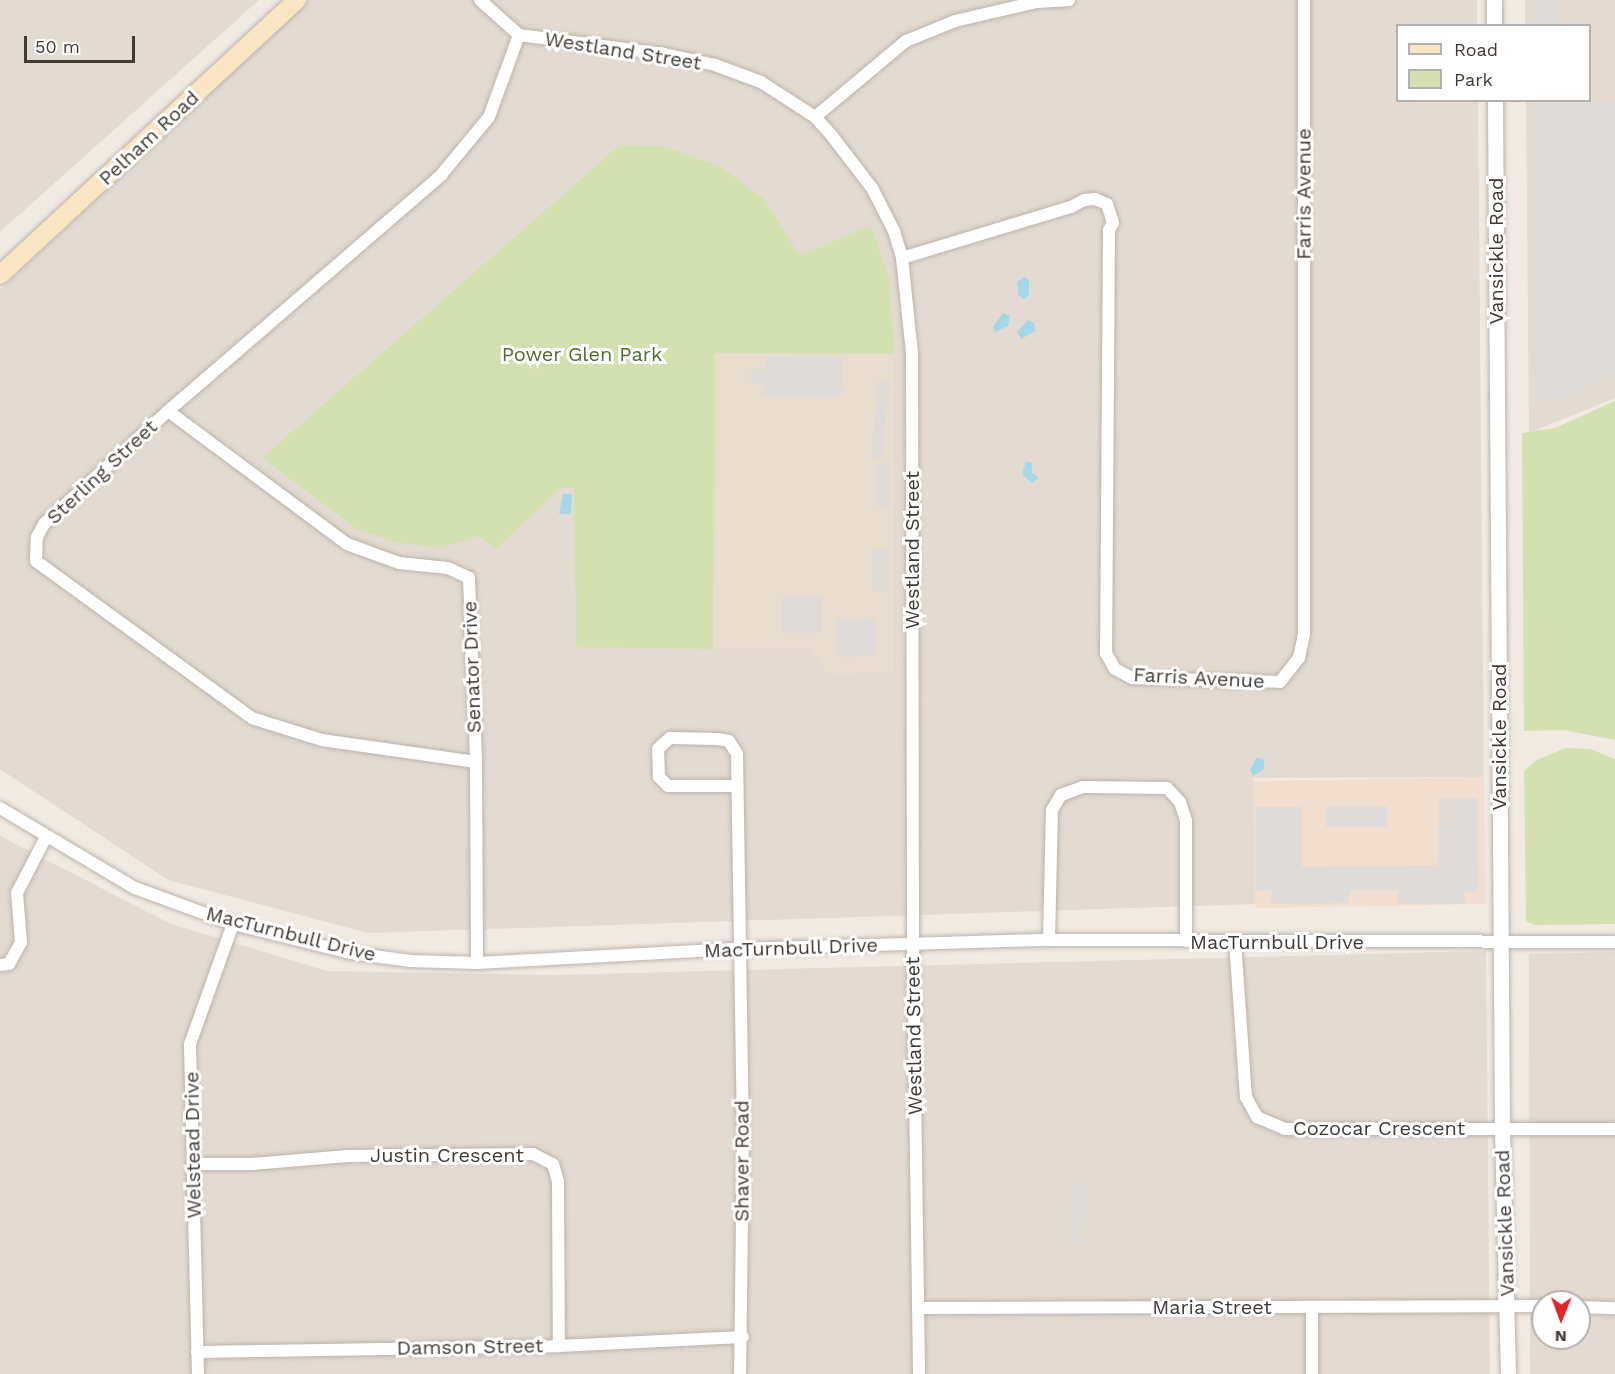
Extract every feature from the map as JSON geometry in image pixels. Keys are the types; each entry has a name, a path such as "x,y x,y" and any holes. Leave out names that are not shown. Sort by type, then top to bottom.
{"main road":[{"name":"Pelham Road","path":"0,275 297,0"}],"street":[{"name":"Westland Street","path":"480,0 519,36 664,54 715,65 760,82 815,117 872,188 894,231 902,258 912,353 913,943 919,1374"},
{"path":"815,117 906,41 956,21 1036,2 1070,0"},
{"name":"Farris Avenue","path":"902,258 1071,207 1084,200 1095,199 1107,204 1113,223 1109,230 1106,653 1115,669 1132,678 1280,682 1299,658 1304,634 1304,0"},
{"path":"1494,0 1494,24"},
{"name":"Sterling Street","path":"476,762 322,740 252,718 36,561 37,537 44,524 168,411 441,175 489,117 519,36"},
{"name":"Vansickle Road","path":"1495,102 1500,942 1508,1374"},
{"name":"Senator Drive","path":"168,411 347,544 399,563 448,568 469,578 476,762 477,963"},
{"name":"Shaver Road","path":"736,786 668,786 659,777 658,749 670,738 729,741 737,754 743,1337 740,1374"},
{"path":"1049,940 1052,810 1061,795 1083,787 1167,788 1180,802 1186,820 1186,941"},
{"name":"MacTurnbull Drive","path":"0,808 135,888 233,924 351,953 410,961 477,963 739,949 1049,940 1615,942"},
{"path":"0,965 9,964 21,942 17,893 46,837"},
{"name":"Welstead Drive","path":"198,1374 190,1044 233,924"},
{"name":"Cozocar Crescent","path":"1235,941 1246,1096 1257,1117 1285,1129 1615,1129"},
{"name":"Justin Crescent","path":"193,1164 252,1164 348,1156 533,1154 553,1164 558,1181 559,1346"},
{"name":"Maria Street","path":"918,1308 1531,1306"},
{"path":"1312,1307 1312,1374"},
{"path":"1591,1307 1615,1308"},
{"name":"Damson Street","path":"197,1352 559,1346 743,1337"}],"shaded area":[{"path":"0,0 259,0 0,232"},
{"path":"310,0 1477,0 1477,24 1396,24 1396,102 1478,102 1484,777 1253,778 1257,904 368,933 168,880 0,769 0,290"},
{"path":"1525,0 1615,0 1615,398 1529,433 1526,102 1591,102 1591,24 1525,24"},
{"path":"1535,0 1558,0 1558,24 1535,24"},
{"path":"1615,101 1615,371 1560,399 1538,399 1536,102"},
{"path":"715,353 894,354 894,673 826,674 812,649 713,649"},
{"path":"766,355 842,356 841,397 763,396 763,384 751,384 751,369 766,369"},
{"path":"878,381 889,382 882,459 871,458"},
{"path":"875,464 889,464 889,506 875,506"},
{"path":"873,549 888,549 888,591 873,591"},
{"path":"782,595 822,595 822,633 782,633"},
{"path":"875,618 876,656 837,657 836,619"},
{"path":"1484,777 1486,904 1255,908 1253,781"},
{"path":"1439,798 1477,798 1478,891 1465,892 1465,904 1398,904 1397,890 1349,890 1349,903 1271,904 1271,891 1256,891 1256,807 1302,807 1302,867 1438,865"},
{"path":"1326,806 1387,806 1387,827 1326,827"},
{"path":"0,836 171,924 327,971 551,975 1486,951 1490,1374 0,1374"},
{"path":"1615,952 1615,1374 1530,1374 1529,954"},
{"path":"1073,1183 1087,1184 1083,1245 1069,1244"}],"green space":[{"name":"Power Glen Park","path":"620,145 664,146 721,167 765,200 800,256 871,225 890,282 894,354 715,353 713,649 576,647 574,488 560,488 496,549 478,536 441,548 399,543 357,529 262,458"},
{"path":"1615,401 1615,740 1564,730 1524,731 1522,433 1555,428"},
{"path":"1565,748 1590,749 1615,759 1615,924 1535,925 1526,921 1524,771 1535,761"}],"water":[{"path":"1024,277 1029,280 1029,295 1024,299 1018,295 1017,282"},
{"path":"1003,313 1010,316 1008,326 995,332 993,327"},
{"path":"1028,320 1034,323 1035,331 1021,339 1017,332"},
{"path":"1026,461 1032,463 1032,473 1039,478 1032,483 1022,474"},
{"path":"563,494 572,494 571,514 559,514"},
{"path":"1257,757 1264,760 1264,769 1253,776 1250,770"}]}
